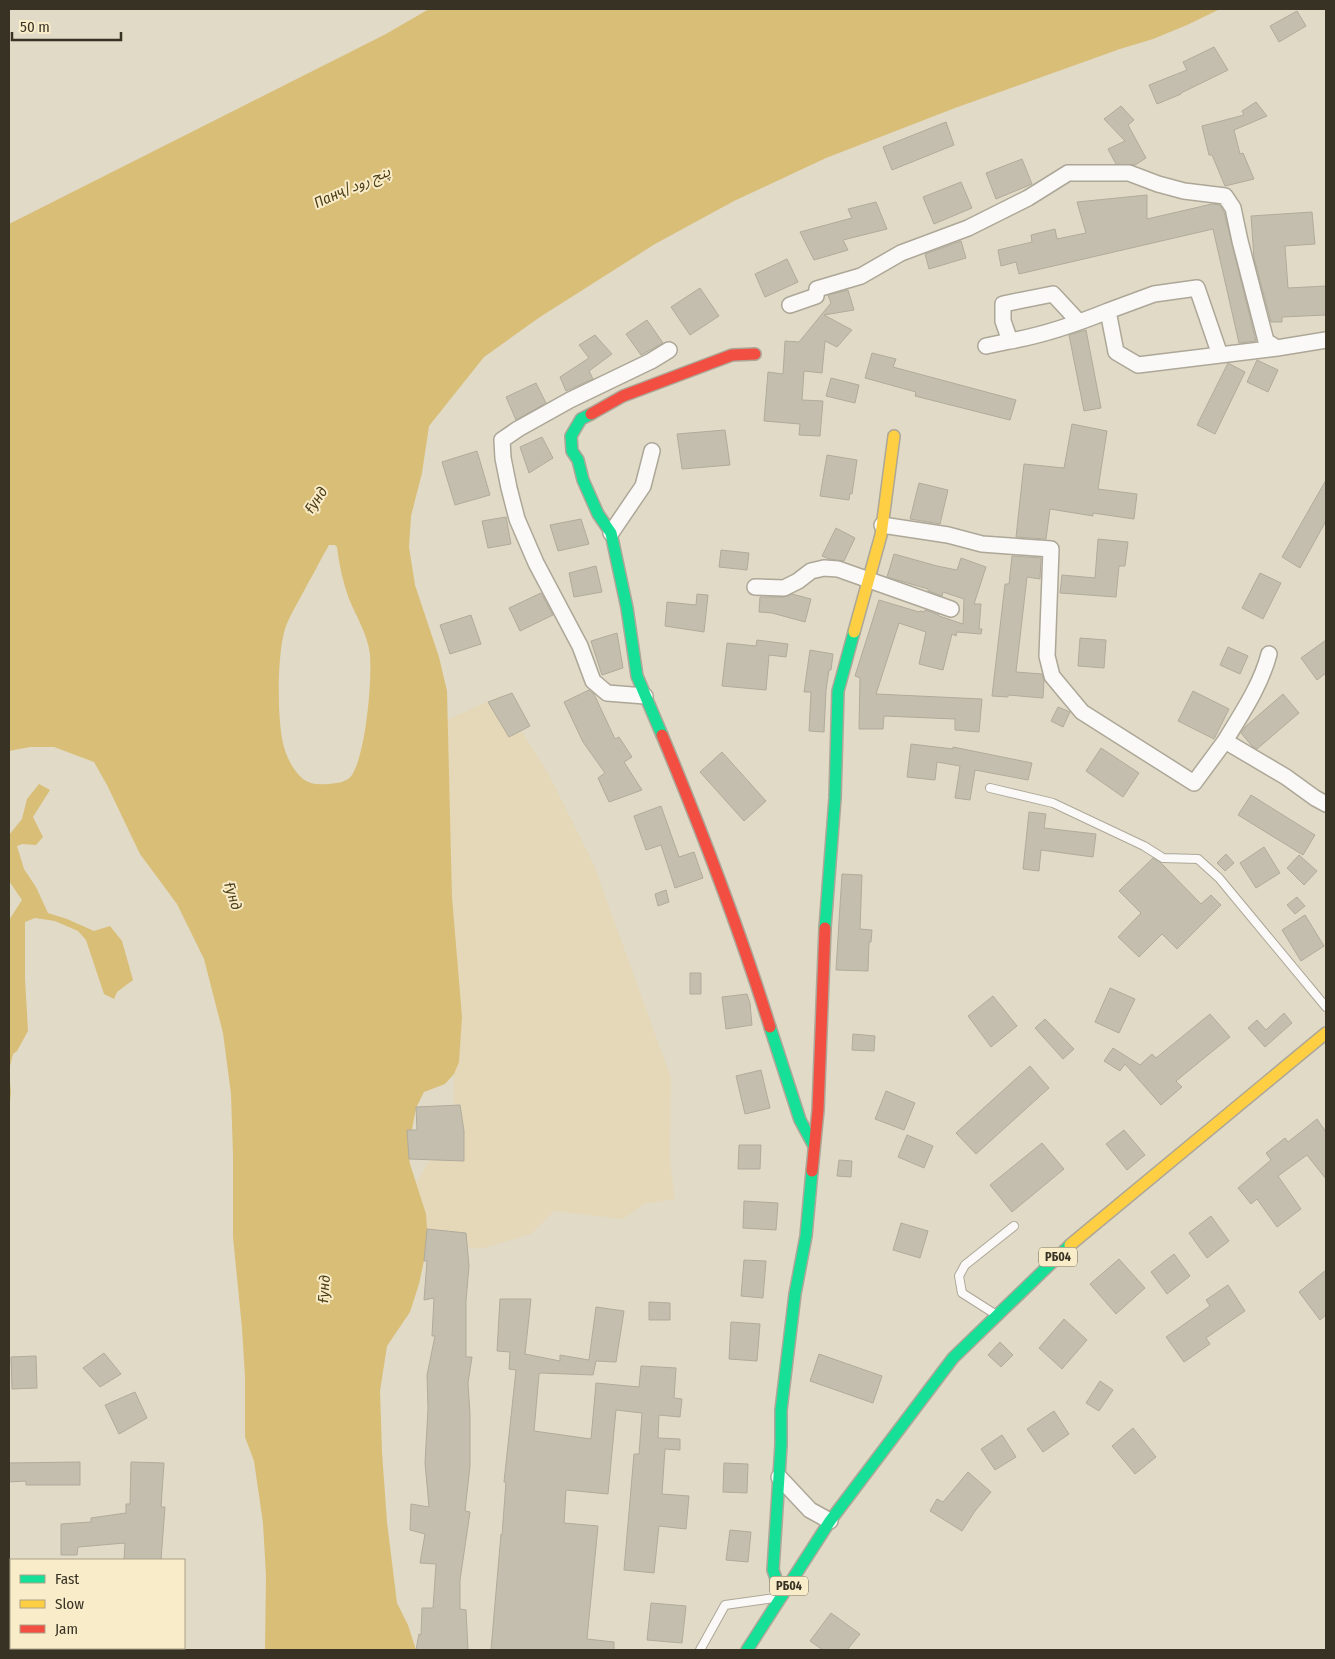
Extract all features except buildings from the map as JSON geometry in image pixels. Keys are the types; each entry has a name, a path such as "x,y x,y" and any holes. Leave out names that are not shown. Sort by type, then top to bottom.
{"street":[{"path":"790,304 816,296 817,289 861,276 902,253 968,228 1028,198 1068,173 1129,173 1158,184 1225,196 1233,208 1266,341 1277,348"},
{"path":"986,346 1033,337 1154,294 1197,288 1220,355"},
{"path":"1010,341 1003,321 1003,304 1053,294 1079,322"},
{"path":"1108,311 1116,352 1138,365 1326,340"},
{"path":"645,696 608,693 593,681 580,646 536,563 517,519 503,458 502,440 570,400 669,350"},
{"path":"755,354 732,355 623,396 581,419 570,436 572,451 578,460 583,480 598,514 611,533 627,608 637,676 695,814 758,988 800,1120 814,1146"},
{"path":"782,1596 773,1570 781,1410 795,1294 806,1236 818,1110 826,909 835,798 838,691 881,535 894,436"},
{"path":"611,533 643,486 652,450"},
{"path":"882,525 948,535 982,544 1051,549 1047,656 1052,676 1082,712 1194,783 1225,741 1249,701 1266,666 1269,654"},
{"path":"755,587 784,588 811,572 824,568 838,569 951,609"},
{"path":"1225,741 1286,776 1326,804"},
{"name":"РБ04","path":"747,1650 830,1521 953,1358 1064,1250 1326,1033"},
{"path":"779,1477 810,1510 830,1521"}],"lane":[{"path":"990,788 1053,803 1144,846 1163,858 1198,859 1219,878 1326,1007"},
{"path":"997,1315 962,1293 959,1276 965,1264 1014,1226"},
{"path":"700,1650 725,1605 782,1596"}],"shaded area":[{"path":"500,696 549,775 594,865 671,1078 670,1161 675,1199 644,1204 623,1219 554,1211 531,1234 480,1249 428,1242 426,1214 416,1183 454,1121 454,1074 459,1062 447,720"}],"water":[{"path":"429,9 1220,9 1153,39 955,108 826,158 734,201 655,244 540,317 484,357 429,426 422,473 411,516 409,547 415,585 439,657 447,691 452,897 462,1017 459,1062 454,1074 445,1084 424,1092 416,1108 408,1151 410,1164 426,1214 428,1242 419,1284 410,1312 387,1346 380,1391 387,1522 397,1603 408,1625 416,1650 265,1650 266,1576 263,1523 254,1461 245,1437 245,1377 233,1237 231,1094 223,1033 204,959 177,904 140,854 94,762 54,747 30,747 9,751 9,224 386,34","holes":["329,545 335,545 347,593 369,648 369,699 361,751 352,775 347,780 341,782 318,784 309,782 299,776 290,762 283,743 279,684 281,651 286,626 296,605"]},
{"path":"39,784 50,790 33,817 43,837 36,845 22,844 17,846 24,869 36,887 48,913 94,931 110,926 122,941 133,980 117,992 114,999 104,994 86,940 78,931 55,921 35,918 25,922 25,978 28,1031 17,1051 13,1054 9,1070 9,920 22,900 9,881 9,835 22,819 27,799"},
{"path":"9,1070 11,1092 9,1114"}],"traffic: fast":[{"path":"591,414 581,419 571,436 572,451 578,460 583,480 598,514 611,533 627,608 637,676 662,735"},
{"path":"825,928 835,798 838,691 854,632"},
{"path":"770,1027 800,1120 814,1146"},
{"path":"782,1596 773,1570 781,1445 781,1410 795,1294 806,1236 812,1171"},
{"path":"747,1650 830,1521 953,1358 1070,1245"}],"traffic: slow":[{"path":"854,632 881,535 894,436"},
{"path":"1070,1245 1326,1033"}],"traffic: jam":[{"path":"591,414 623,396 732,355 755,354"},
{"path":"662,735 719,880 746,953 770,1027"},
{"path":"812,1171 818,1110 825,928"}],"water label":[{"name":"Панҷ/پنج رود","path":"352,187"},
{"name":"Ғунд","path":"316,500"},
{"name":"Ғунд","path":"233,896"},
{"name":"Ғунд","path":"324,1289"}]}
